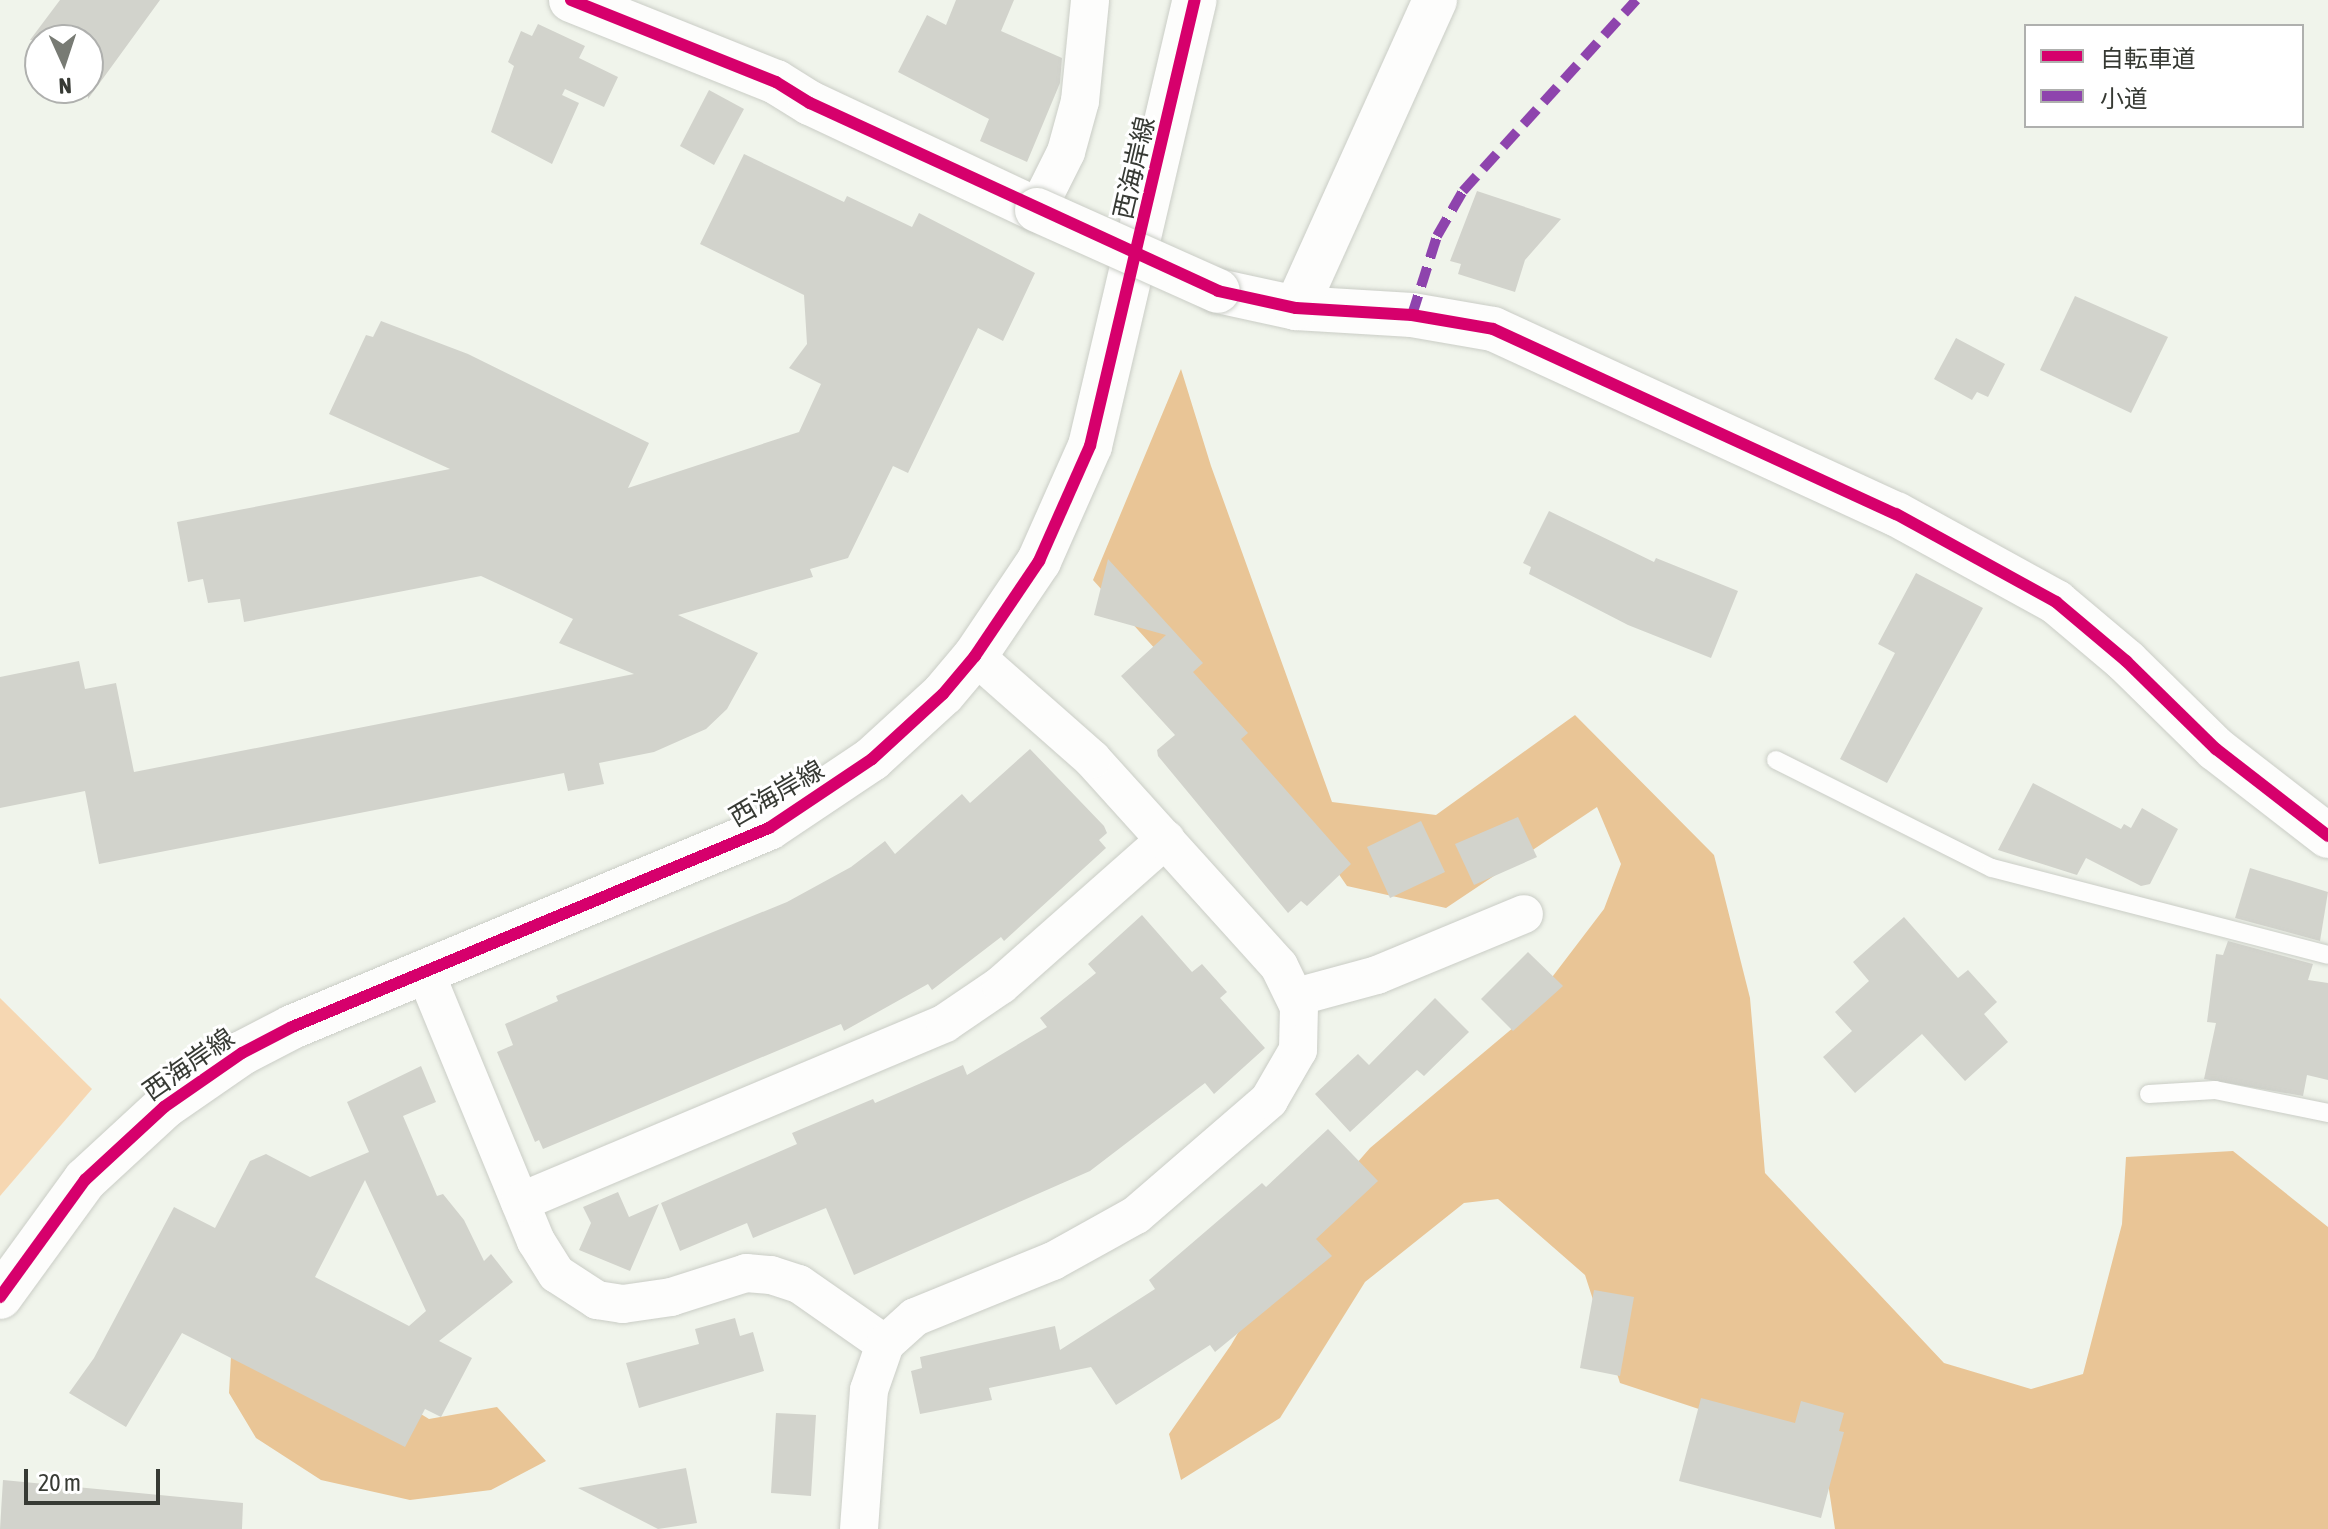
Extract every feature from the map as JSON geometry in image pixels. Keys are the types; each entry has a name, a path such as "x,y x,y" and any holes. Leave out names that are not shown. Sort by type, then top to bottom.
{"street":[{"path":"571,0 776,82 810,103 1218,291 1296,308 1412,315 1493,329 1896,514 2056,602 2126,661 2216,749 2328,836"},
{"path":"1037,210 1066,152 1080,101 1090,0"},
{"name":"西海岸線","path":"0,1297 85,1180 164,1107 267,1040 769,828 872,759 924,713 975,656 1039,561 1090,446 1195,0"},
{"path":"1296,308 1435,0"},
{"path":"859,1529 869,1390 885,1344 915,1317 1053,1261 1112,1230 1165,1192 1284,1081 1298,1050 1296,997 1279,966 1166,839 1060,727 975,656"},
{"path":"520,1202 945,1023 1001,985 1166,839"},
{"path":"1296,997 1377,975 1524,914"},
{"path":"425,972 520,1202 557,1274 597,1300 648,1302 734,1275 771,1275 799,1284 885,1344"}],"lane":[{"path":"1776,760 1992,868 2328,955"},
{"path":"2149,1094 2215,1090 2328,1113"}],"shaded area":[{"path":"1181,369 1211,466 1332,802 1436,815 1575,715 1714,855 1750,998 1765,1173 1944,1363 2031,1389 2083,1374 2122,1224 2126,1157 2233,1151 2328,1227 2328,1529 1835,1529 1823,1450 1620,1383 1585,1275 1498,1199 1464,1203 1365,1282 1280,1418 1181,1480 1169,1434 1231,1345 1296,1233 1370,1148 1514,1027 1604,909 1621,864 1597,807 1446,908 1347,886 1276,783 1093,580"},
{"path":"0,998 92,1089 0,1196"},
{"path":"232,1338 315,1349 429,1419 497,1407 546,1461 491,1490 410,1500 321,1480 256,1438 229,1393"}],"building":[{"path":"60,0 160,0 104,77 104,24 42,24"},
{"path":"956,0 1014,0 1001,31 1062,58 1060,83 1027,162 980,141 989,119 898,72 927,15 946,25"},
{"path":"538,24 585,46 579,58 618,77 604,107 565,89 562,95 579,103 552,164 491,132 514,66 508,62 521,31 532,36"},
{"path":"709,90 744,109 714,165 680,146"},
{"path":"744,154 844,202 847,196 912,227 919,213 1035,273 1003,341 978,328 908,473 893,466 848,558 810,569 813,577 678,615 758,653 727,709 706,729 654,752 599,763 604,784 568,791 564,773 99,864 85,791 0,808 0,677 79,661 85,689 116,683 134,772 634,674 559,643 573,619 481,576 244,622 240,599 208,603 203,579 188,582 177,522 450,469 329,414 366,335 373,337 381,321 468,354 649,443 628,488 799,432 821,384 789,368 807,344 804,295 700,244"},
{"path":"1477,191 1561,219 1525,260 1515,292 1458,274 1461,264 1450,261"},
{"path":"2075,296 2168,337 2131,413 2040,370"},
{"path":"1956,338 2005,364 1988,397 1977,392 1972,400 1934,379"},
{"path":"1549,511 1654,562 1656,558 1738,591 1711,658 1628,625 1529,574 1531,567 1523,563"},
{"path":"1108,559 1203,663 1193,672 1248,733 1241,739 1351,864 1307,906 1301,901 1288,913 1158,756 1157,750 1175,735 1121,676 1166,635 1094,615"},
{"path":"1916,573 1983,608 1887,783 1840,759 1895,653 1878,644"},
{"path":"1030,749 1104,826 1107,833 1099,840 1106,848 1004,941 1001,937 932,990 928,984 844,1031 841,1024 543,1149 539,1140 535,1142 497,1052 513,1045 505,1024 558,1001 556,996 787,902 851,867 885,841 895,854 962,794 970,803"},
{"path":"2033,783 2121,829 2124,824 2131,828 2142,808 2178,829 2150,884 2141,886 2086,858 2077,875 1998,850"},
{"path":"1518,817 1537,857 1474,885 1455,844"},
{"path":"1421,821 1445,872 1390,898 1367,847"},
{"path":"2250,868 2328,892 2320,941 2235,918"},
{"path":"1142,915 1192,972 1202,964 1227,992 1220,998 1265,1048 1214,1094 1205,1083 1090,1171 854,1275 826,1208 753,1238 747,1223 680,1251 661,1203 797,1144 792,1133 873,1099 875,1103 963,1065 967,1075 1047,1027 1040,1018 1096,973 1088,964"},
{"path":"1904,917 1958,978 1968,970 1997,1002 1984,1014 2008,1042 1965,1081 1922,1034 1855,1093 1823,1057 1852,1031 1835,1012 1869,981 1853,962"},
{"path":"2228,941 2313,964 2308,980 2328,983 2328,1080 2307,1075 2303,1096 2204,1079 2216,1023 2207,1022 2216,954 2223,955"},
{"path":"1528,952 1563,986 1513,1031 1481,999"},
{"path":"1435,998 1469,1032 1424,1076 1417,1070 1350,1132 1315,1094 1358,1054 1369,1065"},
{"path":"421,1066 436,1102 403,1116 437,1196 443,1194 464,1220 484,1261 491,1254 513,1282 439,1341 472,1358 441,1417 425,1409 405,1447 182,1333 126,1427 69,1393 94,1358 174,1207 215,1228 250,1161 266,1154 310,1177 369,1152 347,1102","holes":["365,1180 426,1311 409,1326 315,1277"]},
{"path":"1328,1129 1378,1181 1316,1239 1332,1256 1215,1352 1210,1345 1116,1405 1091,1367 989,1388 992,1400 920,1414 911,1371 922,1368 920,1357 1055,1326 1060,1350 1155,1289 1149,1280 1262,1183 1266,1187"},
{"path":"618,1192 629,1217 659,1204 630,1271 579,1250 591,1223 583,1207"},
{"path":"1594,1290 1634,1297 1620,1376 1580,1368"},
{"path":"735,1318 740,1336 753,1332 764,1371 639,1408 626,1363 699,1344 695,1329"},
{"path":"1701,1398 1795,1423 1801,1401 1844,1413 1839,1431 1844,1432 1821,1518 1679,1481"},
{"path":"776,1413 816,1415 811,1496 771,1493"},
{"path":"686,1468 697,1523 658,1529 578,1488"},
{"path":"3,1480 243,1503 242,1529 0,1529"}],"marked path":[{"path":"1412,315 1437,236 1463,191 1636,0"}],"cycle path":[{"path":"571,0 776,82 810,103 1218,291 1296,308 1412,315 1493,329 1896,514 2056,602 2126,661 2216,749 2328,836"},
{"path":"0,1297 85,1180 164,1107 242,1053 292,1027 769,828 872,759 943,694 975,656 1039,561 1090,446 1195,0"}]}
